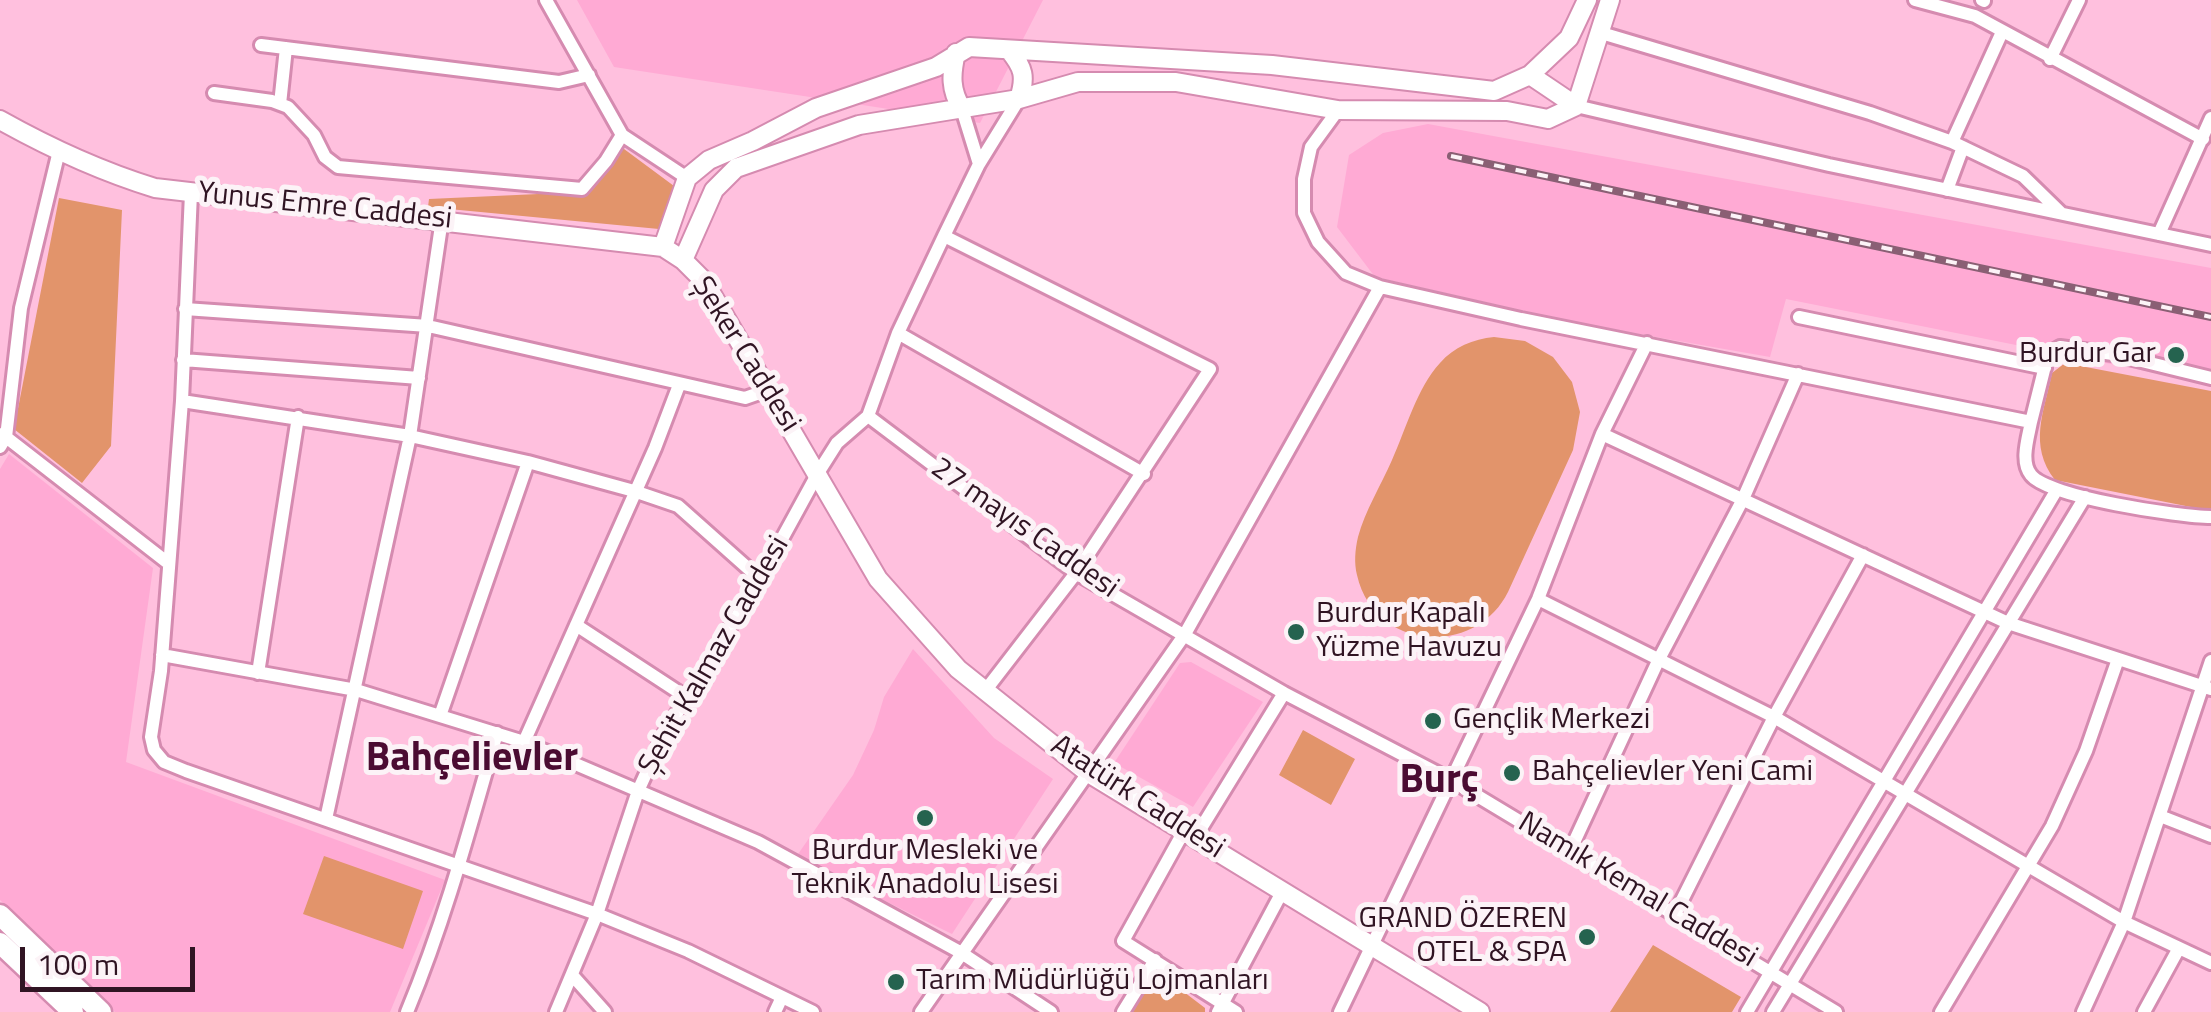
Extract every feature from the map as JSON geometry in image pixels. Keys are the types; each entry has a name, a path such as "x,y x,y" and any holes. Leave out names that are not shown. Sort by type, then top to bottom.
{"highway":[{"path":"0,915 102,1012"},
{"path":"0,943 73,1012"}],"main road":[{"path":"663,247 687,178 709,160 753,142 816,108 936,67 969,47 1272,65 1494,92 1530,76 1570,38 1587,0"},
{"path":"683,260 714,190 736,168 859,126 1019,100 1078,82 1176,82 1338,110 1507,111 1548,119 1576,106 1610,0"},
{"path":"1009,50 1022,66 1025,81 1019,100"},
{"path":"956,52 953,95 962,108"},
{"path":"1530,76 1576,106"},
{"name":"Yunus Emre Caddesi","path":"0,120 106,173 155,188 663,247"},
{"name":"Şeker Caddesi","path":"663,247 683,260 704,282 818,473"},
{"name":"Atatürk Caddesi","path":"818,473 878,579 944,655 985,691 1087,772 1480,1012"}],"street":[{"path":"546,0 622,135 687,178"},
{"path":"1916,0 1976,16 2203,138"},
{"path":"1976,16 1984,0"},
{"path":"2050,59 2079,0"},
{"path":"1598,32 1870,113 1958,145 2024,176 2062,214"},
{"path":"1947,190 1958,145 2002,32"},
{"path":"261,45 559,82 589,75"},
{"path":"280,104 286,48"},
{"path":"214,93 288,107 314,135 325,157 338,168 393,174 582,189 622,135"},
{"path":"868,416 898,333 944,236 979,164 1019,100"},
{"path":"1576,106 2211,245"},
{"path":"962,108 979,164"},
{"path":"1338,110 1311,147 1304,179 1304,212 1318,242 1346,273 1380,288 2031,422"},
{"path":"2159,234 2211,118"},
{"path":"59,151 21,308 2,439 168,562"},
{"path":"192,193 182,401 162,654 151,737 154,750 164,762 598,914 688,951 813,1012"},
{"path":"326,820 410,436 442,219"},
{"path":"944,236 1210,369 1076,573 985,691"},
{"path":"921,1012 1186,634 1380,288"},
{"path":"185,309 428,326 745,398 768,390"},
{"path":"1799,317 2045,368"},
{"path":"898,333 1144,474"},
{"path":"1340,1012 1538,599 1602,434 1647,343"},
{"path":"2211,378 2112,354 2060,347 2048,354 2031,422 2026,466 2032,478 2056,491 2211,517"},
{"path":"183,360 419,378"},
{"path":"1570,851 1658,661 1742,499 1798,374"},
{"path":"524,742 679,385"},
{"path":"182,401 410,436 634,491 678,506 760,579"},
{"name":"27 mayıs Caddesi","path":"868,416 1076,573 1186,634"},
{"name":"Şehit Kalmaz Caddesi","path":"556,1012 598,914 638,791 686,698 760,579 818,473 838,443 868,416"},
{"path":"258,672 298,417"},
{"path":"1602,434 2008,623 2207,688"},
{"path":"441,713 528,462"},
{"path":"1747,1012 2056,491"},
{"path":"1772,1012 2085,497"},
{"path":"1675,914 1774,717 1863,556"},
{"path":"1538,599 1774,717 2028,868 2124,922 2211,963"},
{"path":"576,624 686,698"},
{"name":"Namık Kemal Caddesi","path":"1186,634 1284,693 1451,780 1830,1008"},
{"path":"162,654 356,690 441,713 524,742 758,842 960,952 1051,1012"},
{"path":"1941,1012 2052,826 2086,751 2118,659"},
{"path":"2084,1012 2124,922 2207,688 2211,661"},
{"path":"1236,1012 1220,1008 1124,941 1284,693"},
{"path":"407,1012 460,867 497,732"},
{"path":"2160,816 2211,836"},
{"path":"1220,1008 1282,892"},
{"path":"2144,1012 2180,948"},
{"path":"1123,1012 1155,960"},
{"path":"572,975 606,1012"},
{"path":"775,1012 782,997"}],"shaded area":[{"path":"577,0 1043,0 980,123 614,67"},
{"path":"1428,124 2211,268 2211,384 1786,299 1770,357 1581,324 1375,277 1337,227 1349,155 1383,133"},
{"path":"620,146 674,186 659,229 428,207 429,199 582,192"},
{"path":"59,198 122,210 111,446 82,483 14,429"},
{"path":"1494,337 1525,341 1553,357 1572,382 1580,412 1573,450 1508,592 1493,613 1473,628 1450,636 1426,637 1383,619 1367,600 1356,570 1358,537 1432,373 1458,348"},
{"path":"2065,363 2211,391 2211,511 2055,480 2042,454 2040,428 2052,373"},
{"path":"9,454 153,568 126,762 445,880 390,1012 115,1012 0,900 0,469"},
{"name":"Burdur Mesleki ve Teknik Anadolu Lisesi","path":"913,649 994,738 1053,779 952,934 796,857 853,775 884,697"},
{"path":"1191,662 1263,702 1193,807 1114,763 1180,663"},
{"path":"1303,730 1355,759 1331,805 1279,775"},
{"path":"324,856 423,891 403,949 303,914"},
{"path":"1653,945 1741,997 1732,1012 1610,1012"},
{"path":"1163,976 1205,1008 1205,1012 1131,1012 1147,984"}],"railway":[{"path":"1451,156 2211,317"}],"place":[{"name":"Burdur Gar","path":"2176,355"},
{"name":"Burdur Kapalı Yüzme Havuzu","path":"1296,632"},
{"name":"Gençlik Merkezi","path":"1433,721"},
{"name":"Bahçelievler Yeni Cami","path":"1512,773"},
{"name":"Burdur Mesleki ve Teknik Anadolu Lisesi","path":"925,818"},
{"name":"GRAND ÖZEREN OTEL & SPA","path":"1587,937"},
{"name":"Tarım Müdürlüğü Lojmanları","path":"896,982"}],"district":[{"name":"Bahçelievler","path":"472,760"},
{"name":"Burç","path":"1439,782"}]}
